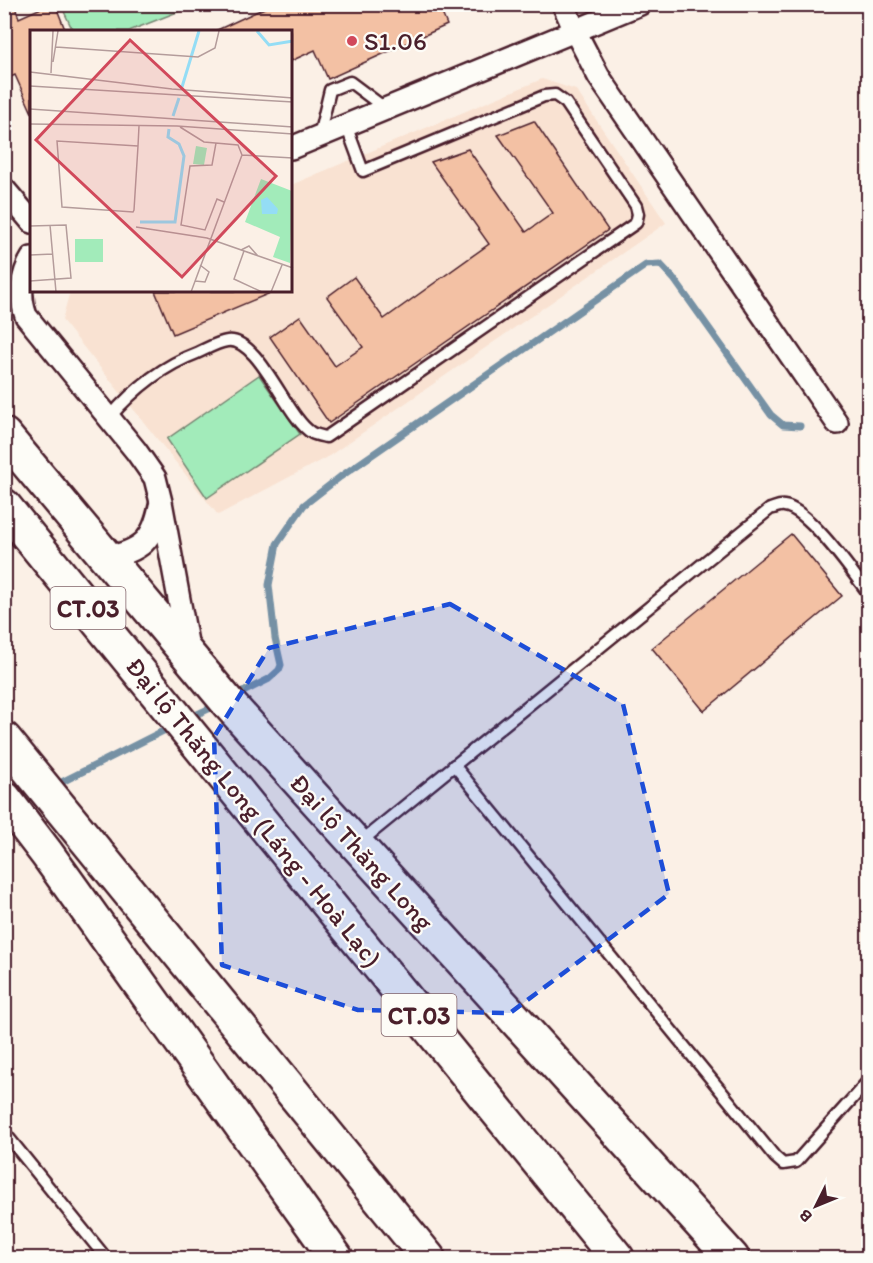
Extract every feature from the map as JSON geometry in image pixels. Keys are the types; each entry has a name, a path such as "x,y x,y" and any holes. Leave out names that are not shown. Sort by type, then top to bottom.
{"main road":[{"name":"Đại lộ Thăng Long","path":"4,435 194,664 258,737 732,1258"},
{"name":"Đại lộ Thăng Long (Láng - Hoà Lạc)","path":"4,506 617,1258"},
{"path":"4,739 428,1258"},
{"path":"4,798 47,854 336,1258"}],"street":[{"path":"563,4 574,31 599,77 837,423"},
{"path":"292,148 640,4"},
{"path":"4,189 30,220"},
{"path":"30,262 22,287 21,304 26,316 109,418 154,478 194,664"},
{"path":"106,558 132,551 142,545 154,529 161,502"}],"lane":[{"path":"319,137 330,90 350,82 386,109"},
{"path":"109,418 137,388 161,370 185,357 228,340 240,343 252,352 301,421 312,433 326,437 636,223 638,214 636,206 566,103 555,95 544,96 363,171 346,125"},
{"path":"356,845 770,508 784,506 800,513 814,525 868,593"},
{"path":"454,765 775,1158 783,1164 796,1162 868,1081"},
{"path":"4,1132 106,1258"}],"highlighted area":[{"path":"450,604 623,704 669,894 510,1013 358,1010 222,965 214,737 269,648"}],"shaded area":[{"path":"542,79 576,90 666,223 329,456 218,515 62,320 70,292 292,292 292,185"}],"green space":[{"path":"61,5 195,5 132,30 73,30"},
{"path":"259,375 300,434 207,498 167,439"}],"building":[{"path":"4,4 14,4 19,18 50,4 55,4 65,30 30,30 30,109 15,75 4,80"},
{"name":"S1.06","path":"273,4 351,4 352,7 359,4 438,4 447,25 328,79 315,50 292,61 292,30 217,30"},
{"path":"534,121 608,230 329,423 270,337 300,316 335,366 363,347 327,297 354,277 384,319 489,244 431,162 468,149 526,232 553,213 498,135"},
{"path":"155,292 273,292 173,334"},
{"path":"791,534 842,596 704,711 652,648"}],"waterway":[{"path":"235,696 269,679 281,665 275,638 269,585 277,544 304,505 340,477 646,265 660,264 674,279 771,415 783,425 800,426"},
{"path":"189,718 217,705"},
{"path":"52,787 171,727"}],"place":[{"name":"S1.06","path":"352,41"}]}
